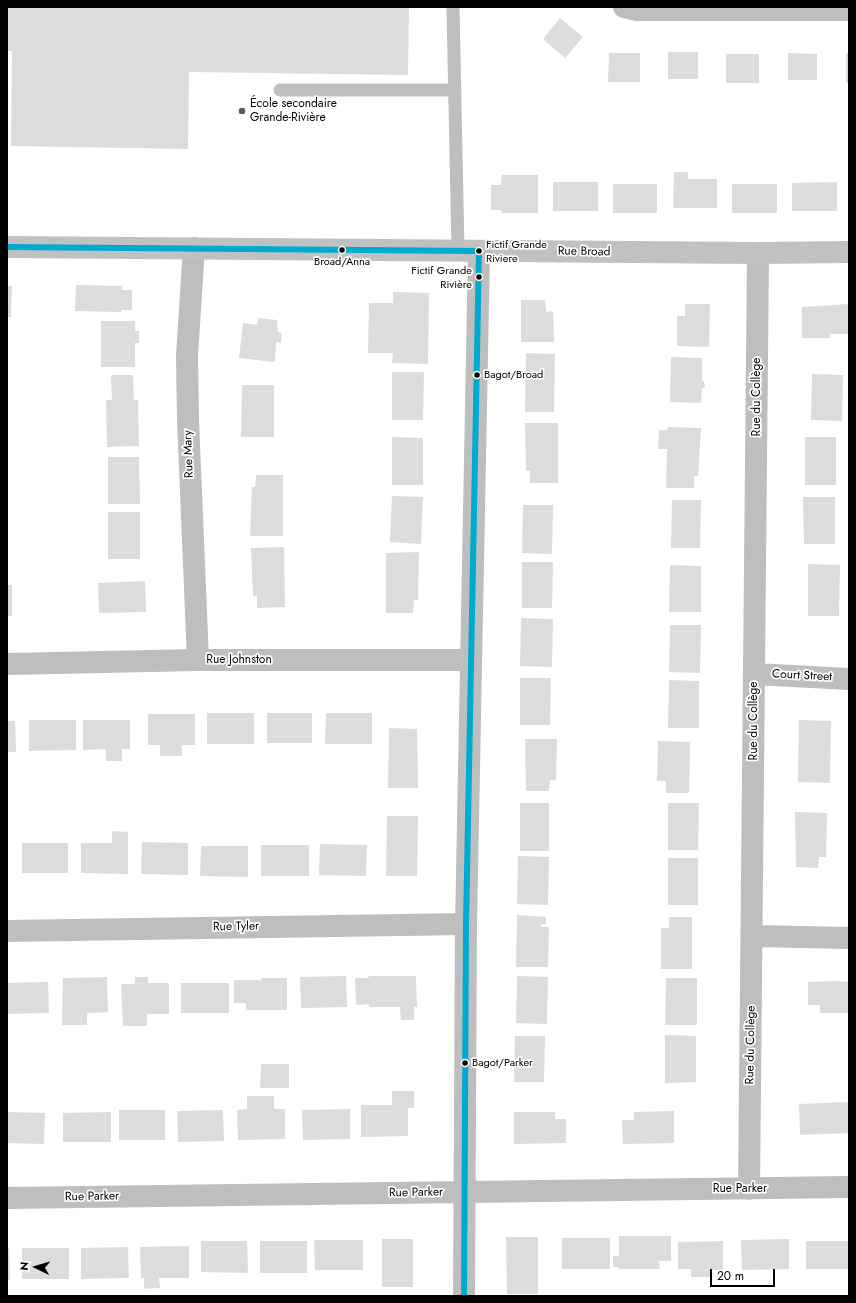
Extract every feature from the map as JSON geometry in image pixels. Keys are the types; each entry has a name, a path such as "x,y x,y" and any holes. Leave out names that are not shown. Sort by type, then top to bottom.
{"street":[{"path":"624,7 637,10 849,10"},
{"name":"Rue Broad","path":"7,247 758,253 849,252"},
{"name":"Rue Mary","path":"194,248 187,370 198,660"},
{"path":"464,1296 463,1192 466,924 479,251"},
{"name":"Rue du Collège","path":"749,1189 753,936 758,253"},
{"name":"Rue Johnston","path":"7,664 198,660 471,660"},
{"name":"Court Street","path":"755,674 849,679"},
{"name":"Rue Tyler","path":"7,931 466,924"},
{"path":"753,936 849,938"},
{"name":"Rue Parker","path":"7,1198 849,1187"}],"lane":[{"path":"453,7 458,251"},
{"path":"280,90 454,90"}],"building":[{"path":"7,7 409,7 408,75 189,72 188,149 11,146 12,51 7,51"},
{"path":"560,18 583,37 565,58 543,39"},
{"path":"668,52 698,52 698,79 668,79"},
{"path":"609,53 640,53 640,82 608,82"},
{"path":"788,53 817,54 817,80 788,80"},
{"path":"846,53 849,53 849,83 846,83"},
{"path":"726,54 759,54 759,83 726,83"},
{"path":"674,172 688,172 688,179 717,179 717,208 673,208"},
{"path":"502,175 538,175 538,213 502,213 501,210 491,210 491,185 501,185"},
{"path":"553,182 598,182 598,211 553,211"},
{"path":"837,182 837,211 792,211 792,183"},
{"path":"613,184 657,184 657,213 613,213"},
{"path":"732,184 777,184 777,213 732,213"},
{"path":"76,285 122,286 122,290 132,290 132,310 121,310 121,312 75,311"},
{"path":"7,286 12,286 11,317 7,317"},
{"path":"393,292 429,293 428,364 392,363 393,353 368,353 369,303 393,303"},
{"path":"521,300 545,300 546,312 553,311 554,342 521,342"},
{"path":"685,304 710,304 709,347 677,346 677,316 685,316"},
{"path":"849,304 849,334 830,334 830,338 802,338 802,307"},
{"path":"258,318 277,320 278,332 282,333 281,343 276,342 275,362 239,358 243,323 257,325"},
{"path":"101,321 135,321 135,331 139,331 139,343 135,343 135,367 101,367"},
{"path":"526,353 555,354 554,412 525,412"},
{"path":"671,357 702,358 702,381 704,381 705,388 702,388 701,403 670,402"},
{"path":"392,372 424,372 423,420 392,420"},
{"path":"812,374 843,375 842,421 811,420"},
{"path":"111,375 133,375 134,400 138,400 139,446 107,447 106,400 112,400"},
{"path":"242,385 274,385 274,437 241,437"},
{"path":"525,423 558,423 558,483 530,483 530,471 526,471"},
{"path":"668,427 701,428 698,476 694,476 694,488 666,488 667,449 658,449 659,430 667,430"},
{"path":"392,437 423,438 423,485 392,485"},
{"path":"805,437 836,437 836,485 805,485"},
{"path":"108,457 139,457 140,504 108,504"},
{"path":"256,475 283,475 283,536 250,536 252,487 255,487"},
{"path":"392,496 423,497 421,544 390,542"},
{"path":"803,497 835,497 835,544 804,544"},
{"path":"672,500 701,500 700,548 671,548"},
{"path":"523,505 553,505 552,554 522,553"},
{"path":"108,512 140,512 140,559 108,559"},
{"path":"284,547 285,607 257,608 257,596 253,596 251,548"},
{"path":"419,552 418,600 414,600 413,613 386,613 386,553"},
{"path":"522,562 553,562 552,608 522,608"},
{"path":"808,564 840,565 839,616 808,616"},
{"path":"670,565 701,566 701,612 669,612"},
{"path":"145,581 146,612 99,613 98,583"},
{"path":"7,585 12,585 12,616 7,616"},
{"path":"521,618 553,619 552,667 520,666"},
{"path":"670,625 701,625 700,673 669,672"},
{"path":"520,678 551,678 550,725 520,725"},
{"path":"669,680 699,681 699,728 668,728"},
{"path":"207,713 254,713 254,744 207,744"},
{"path":"267,713 312,713 312,743 267,743"},
{"path":"326,713 372,713 372,744 325,744"},
{"path":"148,714 195,714 195,745 182,745 182,756 160,756 160,745 148,745"},
{"path":"29,720 76,720 76,750 29,751"},
{"path":"83,720 130,720 130,749 122,749 122,761 106,761 106,749 83,750"},
{"path":"799,720 831,721 830,783 798,782"},
{"path":"7,721 15,721 16,752 7,752"},
{"path":"389,728 417,729 418,788 388,788"},
{"path":"525,739 557,739 556,780 550,780 549,791 526,791"},
{"path":"658,741 690,742 689,793 666,793 666,781 657,781"},
{"path":"520,803 549,803 549,851 520,851"},
{"path":"668,803 699,803 698,850 668,850"},
{"path":"795,812 827,813 826,857 819,857 818,868 796,867"},
{"path":"387,816 418,816 417,876 386,876"},
{"path":"112,831 128,832 128,874 81,873 81,843 112,843"},
{"path":"142,842 188,843 188,875 141,874"},
{"path":"22,843 68,843 68,873 22,873"},
{"path":"320,844 367,845 366,876 319,875"},
{"path":"261,845 309,845 309,876 261,876"},
{"path":"201,846 248,846 248,877 200,876"},
{"path":"518,856 549,857 548,905 517,904"},
{"path":"668,858 698,858 698,905 668,905"},
{"path":"517,915 546,917 546,924 541,924 541,927 549,927 548,967 516,967"},
{"path":"669,917 692,917 692,969 661,969 661,928 669,928"},
{"path":"346,976 347,1007 301,1008 300,977"},
{"path":"369,976 416,976 417,1007 414,1007 414,1020 401,1020 400,1007 369,1007 369,1004 356,1005 355,978 368,978"},
{"path":"517,976 548,977 547,1024 516,1023"},
{"path":"107,977 108,1012 87,1013 87,1025 62,1025 63,978"},
{"path":"135,977 148,977 148,983 169,983 169,1014 147,1014 147,1026 123,1026 121,984 135,984"},
{"path":"261,978 287,978 287,1010 246,1010 246,1003 234,1003 234,980 261,980"},
{"path":"666,978 697,978 697,1025 665,1025"},
{"path":"48,982 49,1013 7,1014 7,983"},
{"path":"808,982 849,982 849,1013 820,1013 820,1005 808,1005"},
{"path":"181,983 229,983 229,1013 181,1013"},
{"path":"665,1035 696,1036 696,1082 665,1083"},
{"path":"515,1036 545,1036 544,1082 514,1082"},
{"path":"261,1064 289,1064 289,1088 260,1088"},
{"path":"392,1091 414,1091 414,1108 408,1108 408,1136 361,1137 361,1105 392,1105"},
{"path":"247,1096 274,1096 274,1109 285,1109 285,1139 238,1140 237,1110 247,1109"},
{"path":"849,1102 849,1133 800,1135 799,1104"},
{"path":"350,1109 350,1139 303,1140 302,1110"},
{"path":"119,1110 165,1110 165,1140 119,1140"},
{"path":"223,1110 224,1141 178,1142 177,1111"},
{"path":"674,1111 674,1143 623,1144 622,1120 634,1120 634,1112"},
{"path":"7,1112 45,1113 44,1144 7,1143"},
{"path":"111,1112 111,1142 63,1142 63,1113"},
{"path":"514,1112 555,1112 555,1119 566,1119 566,1143 514,1144"},
{"path":"619,1236 671,1236 671,1261 659,1261 660,1269 619,1269 619,1267 613,1267 613,1256 619,1256"},
{"path":"506,1237 538,1237 538,1294 507,1294"},
{"path":"562,1238 610,1238 610,1269 562,1269"},
{"path":"382,1239 413,1239 413,1287 382,1287"},
{"path":"789,1239 789,1269 742,1270 741,1240"},
{"path":"314,1240 363,1240 363,1270 315,1270"},
{"path":"201,1241 247,1241 248,1273 201,1272"},
{"path":"260,1241 307,1241 307,1273 260,1273"},
{"path":"723,1241 723,1270 712,1270 712,1277 691,1277 691,1269 678,1269 678,1242"},
{"path":"806,1241 848,1241 848,1269 806,1269"},
{"path":"189,1246 189,1278 159,1278 160,1288 144,1289 144,1278 141,1278 140,1247"},
{"path":"128,1247 129,1278 81,1279 81,1248"},
{"path":"7,1248 9,1248 10,1280 7,1280"},
{"path":"22,1248 69,1248 69,1279 22,1279"}],"transit line":[{"path":"7,247 479,251 466,924 464,1296"}],"place":[{"name":"École secondaire Grande-Rivière","path":"242,111"},
{"name":"Broad/Anna","path":"342,250"},
{"name":"Fictif Grande Riviere","path":"479,251"},
{"name":"Fictif Grande Rivière","path":"479,277"},
{"name":"Bagot/Broad","path":"477,375"},
{"name":"Bagot/Parker","path":"465,1063"}]}
